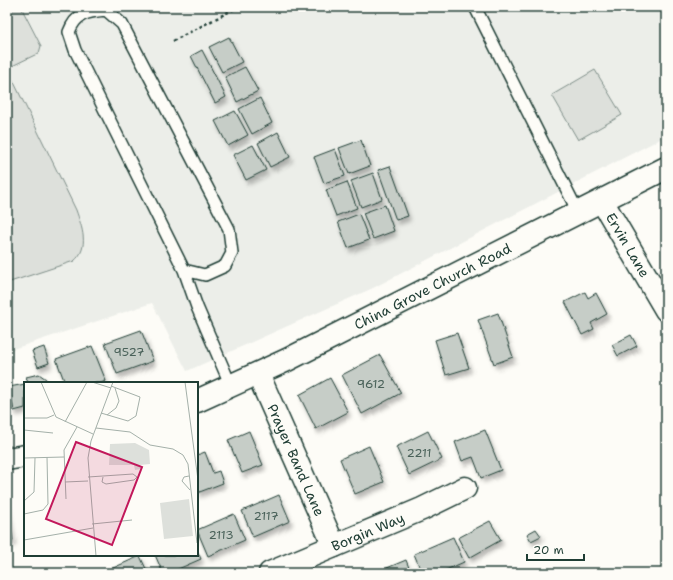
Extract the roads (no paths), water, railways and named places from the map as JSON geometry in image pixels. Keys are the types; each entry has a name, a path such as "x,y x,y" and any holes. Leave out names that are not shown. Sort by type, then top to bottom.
{"street":[{"name":"China Grove Church Road","path":"198,401 258,374 666,168"},
{"name":"Ervin Lane","path":"602,201 666,310"},
{"name":"Prayer Band Lane","path":"258,374 334,546"},
{"path":"7,459 24,456"},
{"name":"Borgin Way","path":"270,573 422,509 465,488"}],"lane":[{"path":"475,7 578,212"},
{"path":"184,270 205,275 225,266 232,253 229,229 122,24 106,10 88,12 73,20 69,32 75,50 184,270 231,386"}]}
